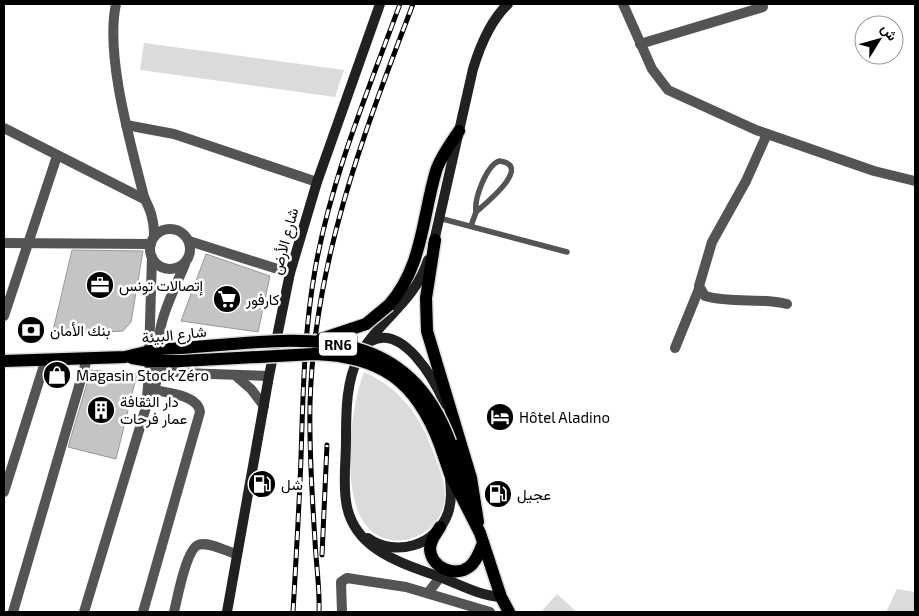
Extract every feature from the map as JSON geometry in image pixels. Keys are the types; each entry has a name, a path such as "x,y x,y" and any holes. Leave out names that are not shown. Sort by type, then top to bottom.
{"main road":[{"name":"شارع الأرض","path":"227,612 269,376 290,273 317,182 380,4"},
{"path":"442,573 455,572 469,567 480,533 471,478 431,348 425,316 435,240 473,69 480,48 502,9 508,4"},
{"path":"308,341 338,335 366,324 389,305 400,292 414,264 436,169 459,131"},
{"path":"435,240 418,285 368,343 352,373 346,409 345,498 349,515 368,545 384,556 442,573 484,594 501,597"},
{"path":"368,343 382,336 389,337 404,346 430,376 456,430"},
{"name":"شارع البيئة","path":"154,360 181,348 308,341 333,343 373,352 405,371 421,388 436,410 445,443 480,533 501,597 510,612"},
{"name":"شارع البيئة","path":"87,359 124,357 181,361 314,354 344,356 369,362 384,370 409,390 428,416 445,443 450,474 480,533"},
{"name":"RN6","path":"4,361 87,359"},
{"path":"442,573 430,549 432,541 451,504 450,474"},
{"path":"358,530 371,540 396,548 421,543 440,527"}],"street":[{"path":"116,4 114,43 126,125 144,199 152,217 154,390 146,404"},
{"path":"622,4 659,80 668,90 767,134 874,171 915,181"},
{"path":"640,44 763,7"},
{"path":"126,125 174,134 317,182"},
{"path":"4,128 144,199"},
{"path":"675,348 699,289 702,270 712,242 746,181 767,134"},
{"path":"4,316 57,156"},
{"path":"84,612 146,404 162,320 191,249 189,241 183,233 152,217"},
{"path":"4,243 152,240 163,231 173,229"},
{"path":"189,241 290,273"},
{"path":"152,257 163,268 178,268 185,264"},
{"path":"699,289 705,296 719,300 764,299 787,304"},
{"path":"4,492 46,359"},
{"path":"13,612 87,359"},
{"path":"154,360 182,373 269,376"},
{"path":"236,376 264,406"},
{"path":"144,612 200,412 200,407 193,400 154,390"},
{"path":"174,612 185,568 194,548 198,545 209,546 236,554"},
{"path":"428,593 442,573"},
{"path":"342,612 341,582 345,578 386,583 428,593 490,612"}],"lane":[{"path":"470,226 476,212 478,194 491,166 499,161 504,161 511,168 510,178 476,212"},
{"path":"440,218 567,252"}],"shaded area":[{"path":"144,43 344,70 335,97 140,70"},
{"path":"364,372 397,393 414,413 427,436 442,476 445,497 439,516 432,526 422,534 410,539 398,541 386,539 375,533 365,524 357,510 350,471 350,450 355,406"},
{"path":"897,589 915,592 915,612 886,612"},
{"path":"557,594 577,612 541,612"}],"building":[{"name":"إتصالات تونس","path":"72,250 143,251 131,322 123,331 52,335"},
{"name":"كارفور","path":"206,254 270,276 258,332 181,321"},
{"name":"دار الثقافة عمار فرحات","path":"91,370 137,374 116,459 68,447"}],"railway":[{"path":"293,612 308,317 315,270 340,168 400,4"},
{"path":"319,612 311,472 310,404 314,351 321,300 331,250 359,151 413,4"},
{"path":"322,555 327,445"}],"place":[{"name":"إتصالات تونس","path":"100,285"},
{"name":"كارفور","path":"227,299"},
{"name":"بنك الأمان","path":"31,330"},
{"name":"Magasin Stock Zéro","path":"57,375"},
{"name":"دار الثقافة عمار فرحات","path":"101,410"},
{"name":"Hôtel Aladino","path":"500,417"},
{"name":"شل","path":"262,484"},
{"name":"عجيل","path":"498,494"}]}
